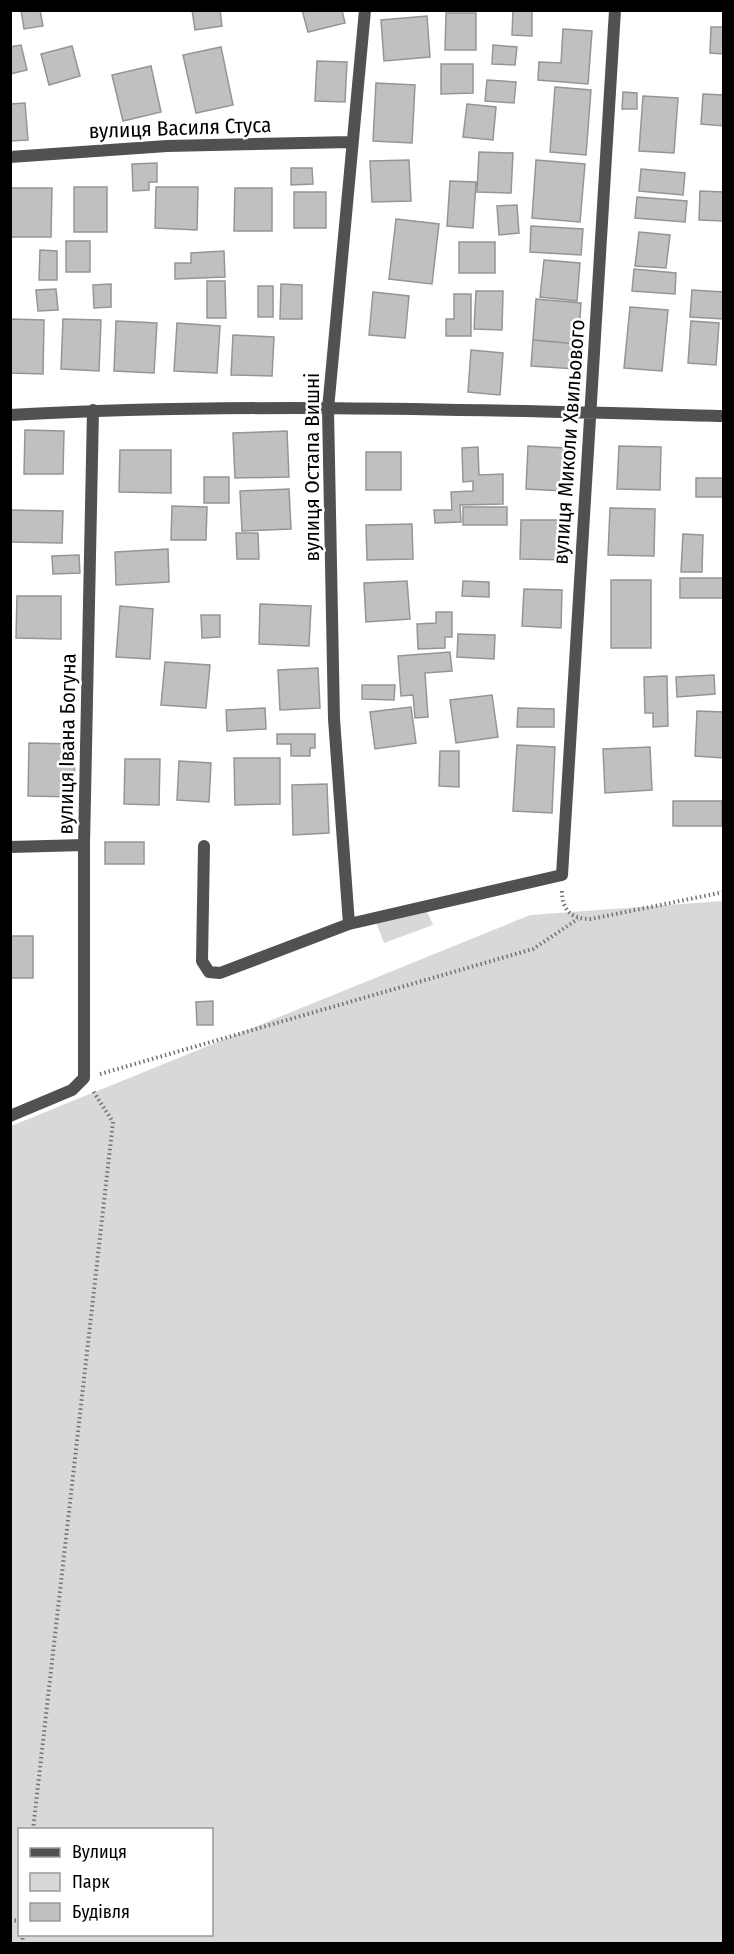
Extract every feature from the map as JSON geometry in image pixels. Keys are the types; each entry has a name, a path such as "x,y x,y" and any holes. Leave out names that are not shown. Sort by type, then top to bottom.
{"street":[{"name":"вулиця Остапа Вишні","path":"350,924 334,719 328,409 365,10"},
{"name":"вулиця Миколи Хвильового","path":"562,875 615,10"},
{"name":"вулиця Василя Стуса","path":"10,156 167,146 352,142"},
{"path":"10,414 93,410 328,409 723,416"},
{"name":"вулиця Івана Богуна","path":"84,1078 84,845 93,410"},
{"path":"10,847 84,845"},
{"path":"204,846 202,962 209,972 220,973 350,924 562,875"},
{"path":"10,1116 72,1090 84,1078"}],"path":[{"path":"562,875 562,900 568,914 578,919 591,919 723,892"},
{"path":"33,1828 113,1122 84,1078 533,949 578,919"}],"green space":[{"path":"723,901 723,1943 11,1943 11,1126 530,915"},
{"path":"425,907 433,925 384,943 376,922"}],"building":[{"path":"21,10 40,10 43,26 24,29"},
{"path":"192,10 220,10 222,26 195,30"},
{"path":"302,10 342,10 345,23 308,32"},
{"path":"513,10 532,11 532,36 512,35"},
{"path":"446,13 476,13 476,50 445,50"},
{"path":"427,16 430,57 384,61 381,20"},
{"path":"711,27 724,27 724,54 710,53"},
{"path":"563,29 592,31 588,84 538,80 539,62 561,63"},
{"path":"21,45 27,70 10,74 10,47"},
{"path":"493,45 517,47 515,65 492,64"},
{"path":"72,46 80,76 49,85 41,54"},
{"path":"221,47 233,105 196,113 183,55"},
{"path":"317,61 347,62 345,102 315,101"},
{"path":"441,64 473,64 473,93 441,94"},
{"path":"151,66 161,112 123,121 112,75"},
{"path":"487,80 516,82 514,103 485,101"},
{"path":"376,83 415,85 412,143 373,141"},
{"path":"555,87 591,90 586,155 550,152"},
{"path":"623,92 637,93 637,109 622,109"},
{"path":"703,94 724,95 724,126 701,124"},
{"path":"643,96 678,98 674,153 639,151"},
{"path":"25,103 28,140 10,141 10,104"},
{"path":"467,104 496,107 493,140 463,137"},
{"path":"479,152 513,153 511,193 477,192"},
{"path":"409,160 411,201 372,202 370,161"},
{"path":"536,160 585,164 580,222 532,218"},
{"path":"157,163 157,182 149,182 149,190 133,191 132,164"},
{"path":"291,168 312,168 313,184 291,185"},
{"path":"641,169 685,173 683,195 639,191"},
{"path":"450,181 476,182 473,228 447,226"},
{"path":"74,187 107,187 107,232 74,232"},
{"path":"156,187 198,187 197,230 155,228"},
{"path":"10,188 52,188 51,237 10,237"},
{"path":"235,188 272,188 272,231 234,231"},
{"path":"700,191 724,192 724,221 699,220"},
{"path":"294,192 326,192 326,228 294,228"},
{"path":"637,197 687,201 685,222 635,218"},
{"path":"517,205 519,233 499,235 497,206"},
{"path":"396,219 439,224 432,284 389,279"},
{"path":"531,226 583,229 581,255 530,252"},
{"path":"639,232 670,235 666,268 635,266"},
{"path":"66,241 90,241 90,272 66,272"},
{"path":"459,242 495,242 495,273 459,273"},
{"path":"40,250 57,251 57,280 39,280"},
{"path":"224,251 225,277 175,279 175,263 191,263 191,253"},
{"path":"544,260 580,263 577,301 540,297"},
{"path":"634,269 676,273 675,294 632,291"},
{"path":"207,281 225,281 226,318 207,318"},
{"path":"111,284 111,307 94,308 93,285"},
{"path":"281,284 302,285 302,319 280,319"},
{"path":"258,286 273,286 273,317 258,317"},
{"path":"56,289 58,310 38,311 36,290"},
{"path":"692,290 724,292 724,319 690,317"},
{"path":"476,291 503,291 502,330 474,329"},
{"path":"373,292 409,296 405,338 369,335"},
{"path":"454,294 471,294 471,336 446,336 446,319 454,319"},
{"path":"536,299 581,303 578,344 533,340"},
{"path":"630,307 668,310 662,371 624,368"},
{"path":"10,319 44,320 43,374 10,373"},
{"path":"63,319 101,320 99,371 61,369"},
{"path":"116,321 157,323 154,373 114,371"},
{"path":"691,321 719,323 716,365 688,363"},
{"path":"177,323 220,326 217,373 174,371"},
{"path":"233,335 274,337 272,376 231,375"},
{"path":"533,340 578,344 576,369 531,366"},
{"path":"471,350 503,353 500,395 468,392"},
{"path":"25,430 64,431 63,474 24,474"},
{"path":"287,431 289,477 235,478 233,433"},
{"path":"528,446 566,448 564,491 526,489"},
{"path":"619,446 661,447 660,490 617,489"},
{"path":"478,447 479,475 503,474 503,504 460,505 461,522 435,523 434,510 452,510 451,492 473,491 473,481 463,482 462,448"},
{"path":"120,450 171,450 171,493 119,492"},
{"path":"366,452 401,452 401,490 366,490"},
{"path":"204,477 229,477 229,503 204,503"},
{"path":"696,478 724,478 724,497 696,497"},
{"path":"289,489 291,529 242,531 240,491"},
{"path":"172,506 207,507 206,540 171,540"},
{"path":"463,507 507,507 507,525 463,525"},
{"path":"610,508 655,509 654,556 608,555"},
{"path":"10,510 63,511 62,543 10,542"},
{"path":"521,520 566,520 566,560 520,559"},
{"path":"412,524 413,559 367,560 366,525"},
{"path":"236,533 258,533 259,559 237,559"},
{"path":"683,534 703,535 702,572 681,572"},
{"path":"168,549 169,582 116,585 115,552"},
{"path":"79,555 80,573 53,574 52,556"},
{"path":"680,578 724,578 724,598 680,598"},
{"path":"611,580 651,580 651,648 611,648"},
{"path":"407,581 410,619 366,622 364,583"},
{"path":"463,581 489,582 489,597 462,596"},
{"path":"524,589 562,590 561,628 522,626"},
{"path":"17,596 61,596 61,639 16,638"},
{"path":"260,604 311,606 309,646 259,644"},
{"path":"120,606 153,609 150,659 116,657"},
{"path":"436,612 452,612 452,637 445,637 445,648 418,649 417,624 436,623"},
{"path":"201,615 220,615 220,637 202,638"},
{"path":"458,634 495,635 494,659 457,657"},
{"path":"450,652 452,671 425,673 428,717 415,718 413,695 401,696 398,656"},
{"path":"165,662 210,665 206,708 161,705"},
{"path":"318,668 320,708 280,710 278,670"},
{"path":"714,675 715,694 677,697 676,677"},
{"path":"667,676 668,726 653,727 653,713 645,713 644,677"},
{"path":"362,685 395,685 394,700 362,699"},
{"path":"492,695 498,737 456,743 450,700"},
{"path":"411,707 416,743 375,749 370,712"},
{"path":"265,708 266,729 227,731 226,710"},
{"path":"518,708 554,709 554,727 517,727"},
{"path":"697,711 724,712 724,758 695,756"},
{"path":"277,734 315,734 315,748 310,748 310,756 291,756 291,744 277,744"},
{"path":"29,743 75,744 74,797 28,796"},
{"path":"517,745 555,747 552,813 513,811"},
{"path":"650,747 652,790 605,793 603,749"},
{"path":"440,751 459,751 459,787 439,786"},
{"path":"234,758 280,758 280,804 235,805"},
{"path":"125,759 160,759 159,805 124,804"},
{"path":"179,761 211,763 209,802 177,800"},
{"path":"327,784 329,833 293,835 292,785"},
{"path":"673,801 722,801 722,826 673,826"},
{"path":"105,842 144,842 144,864 105,864"},
{"path":"10,936 33,936 33,978 10,978"},
{"path":"213,1001 213,1025 197,1025 196,1002"}]}
